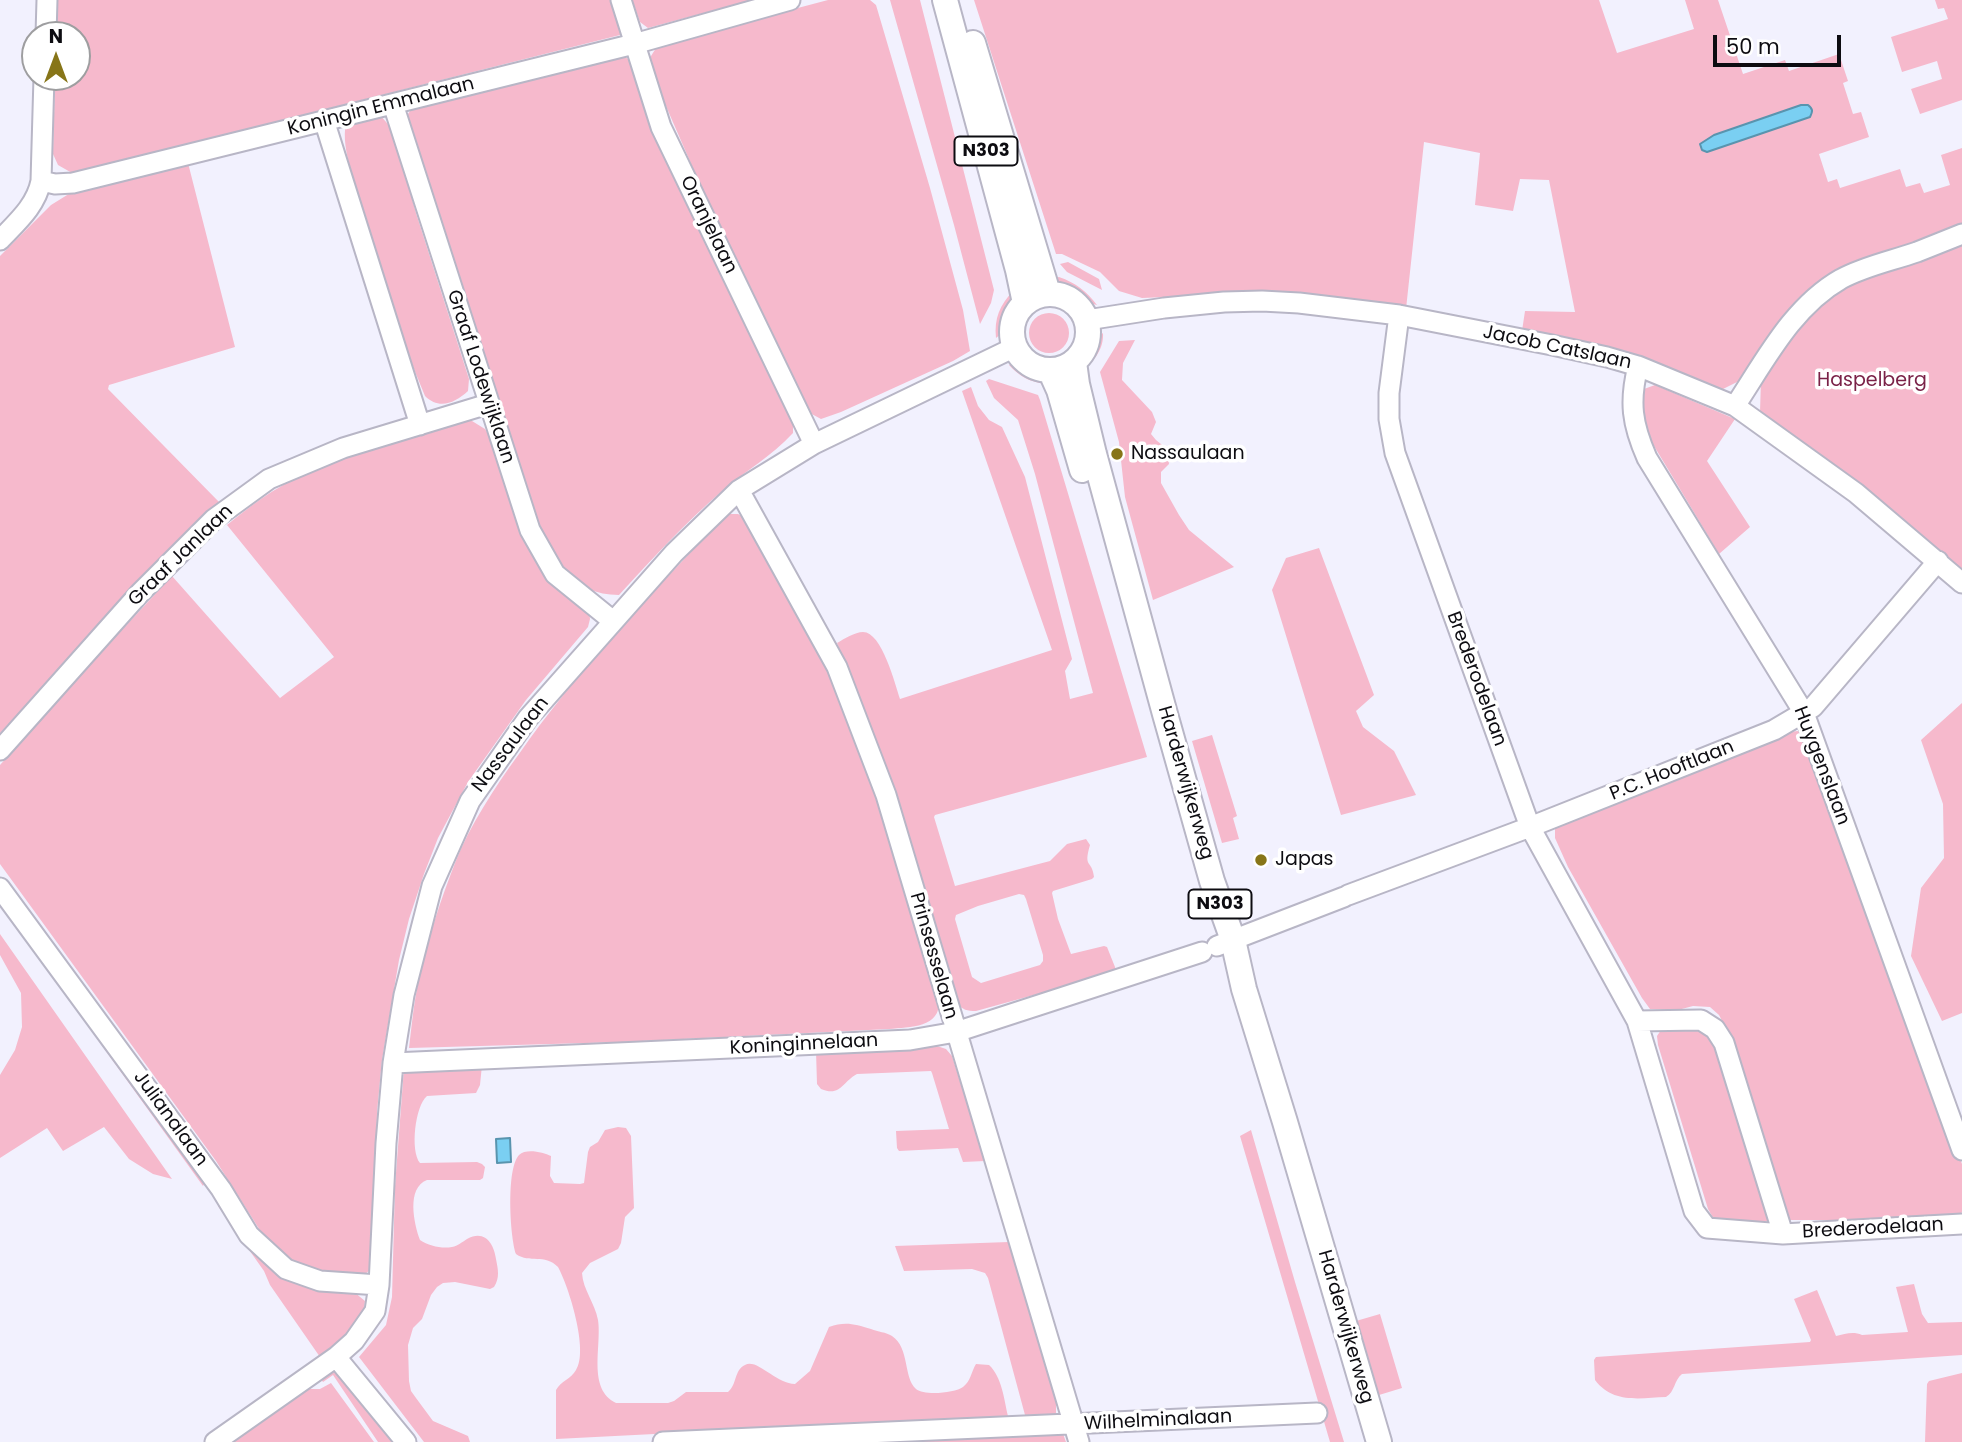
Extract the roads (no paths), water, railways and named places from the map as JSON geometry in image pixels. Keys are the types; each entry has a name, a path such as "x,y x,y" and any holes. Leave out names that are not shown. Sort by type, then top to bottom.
{"main road":[{"name":"N303","path":"945,0 1018,270 1037,298"},
{"name":"N303","path":"960,0 1037,298"},
{"path":"1061,295 1072,300 1087,320 1089,332 1082,354 1063,368 1039,369 1021,357 1015,347 1012,335 1017,312 1037,298 1061,295"},
{"name":"Harderwijkerweg","path":"1074,362 1094,454 1212,881 1217,946 1244,989 1379,1442"},
{"name":"Harderwijkerweg","path":"1050,370 1059,390 1202,884 1217,946 1238,1004 1363,1442"}],"street":[{"path":"46,21 47,0"},
{"name":"Oranjelaan","path":"621,0 661,127 814,444"},
{"name":"Koningin Emmalaan","path":"41,181 55,184 73,183 634,44 790,0"},
{"path":"0,240 33,204 39,192 44,91"},
{"name":"Graaf Lodewijklaan","path":"393,104 530,530 555,574 613,621"},
{"path":"324,120 420,425"},
{"path":"1735,406 1783,333 1824,290 1863,269 1962,234"},
{"name":"Jacob Catslaan","path":"1087,320 1164,308 1262,301 1300,303 1399,315 1552,345 1638,366 1735,406 1856,493 1962,583"},
{"name":"Brederodelaan","path":"1399,315 1389,393 1389,419 1395,453 1530,827 1637,1021 1694,1211 1707,1228 1783,1234 1962,1224"},
{"name":"Nassaulaan","path":"336,1357 354,1341 375,1311 379,1285 393,1063 404,995 432,886 470,801 528,718 674,553 739,491 814,444 1015,347"},
{"name":"Huygenslaan","path":"1638,366 1633,388 1633,413 1640,442 1647,458 1804,713 1962,1150"},
{"name":"Graaf Janlaan","path":"0,750 140,593 214,519 270,479 343,448 488,404"},
{"name":"Prinsesselaan","path":"739,491 837,667 886,795 1076,1434"},
{"name":"P.C. Hooftlaan","path":"1217,946 1530,827 1774,730 1813,707 1938,561"},
{"name":"Julianalaan","path":"0,888 221,1189 249,1235 286,1269 320,1280 379,1285"},
{"name":"Koninginnelaan","path":"393,1063 910,1040 956,1032 1217,946"},
{"name":"Brederodelaan","path":"1637,1021 1701,1020 1715,1029 1724,1043 1783,1234"},
{"path":"217,1442 336,1357 406,1442"},
{"name":"Wilhelminalaan","path":"663,1442 1076,1434 1317,1413"}],"water":[{"path":"1801,105 1811,108 1810,117 1707,152 1702,150 1700,144 1714,135"},
{"path":"510,1138 511,1162 497,1163 496,1139"}],"place":[{"name":"Nassaulaan","path":"1117,454"},
{"name":"Japas","path":"1261,860"}],"park label":[{"name":"Haspelberg","path":"1872,381"}]}
